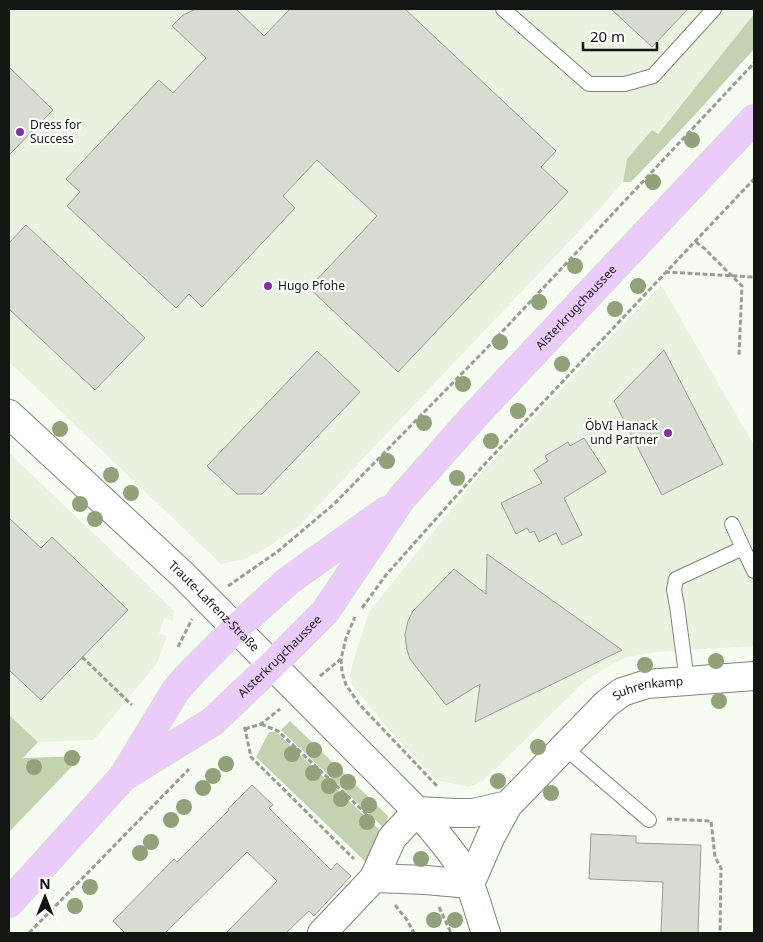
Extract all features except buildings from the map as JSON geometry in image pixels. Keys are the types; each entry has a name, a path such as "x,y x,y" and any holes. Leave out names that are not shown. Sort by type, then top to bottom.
{"main road":[{"name":"Alsterkrugchaussee","path":"123,777 212,722 325,612 402,499 476,414 754,119"},
{"name":"Alsterkrugchaussee","path":"9,903 123,777 176,690 192,672 236,628 288,581 402,499"}],"street":[{"name":"Traute-Lafrenz-Straße","path":"9,414 182,574 439,836 459,863 470,884 486,933"},
{"name":"Suhrenkamp","path":"470,884 491,836 508,805 606,704 622,692 647,684 754,676"},
{"path":"322,933 374,878 392,838 416,811 473,813 508,805"},
{"path":"374,878 470,884"}],"lane":[{"path":"503,9 590,84 625,84 653,76 714,9"},
{"path":"732,524 754,571"},
{"path":"687,681 674,590 676,579 743,548"},
{"path":"564,747 649,820"}],"path":[{"path":"229,584 277,552 334,504 491,343 754,62"},
{"path":"443,790 437,787 359,704 346,685 342,672 341,658 346,638 355,617 386,576 482,467 754,179"},
{"path":"696,242 742,286 739,355"},
{"path":"665,272 754,277"},
{"path":"174,654 192,618"},
{"path":"82,657 132,705"},
{"path":"334,664 341,658"},
{"path":"237,733 261,724 272,715"},
{"path":"261,724 278,731 392,838"},
{"path":"245,729 251,757 374,878 407,920 414,933"},
{"path":"29,933 191,768"},
{"path":"649,820 674,818 711,821 715,857 721,868 720,933"},
{"path":"426,880 451,933"}],"shaded area":[{"name":"Hugo Pfohe","path":"9,9 754,9 754,14 657,134 652,130 627,159 623,182 599,210 301,524 268,547 245,559 221,564 9,362"},
{"path":"661,285 754,445 754,646 656,652 624,658 587,679 483,781 469,787 436,780 394,735 352,685 350,676 353,662 369,612 479,475"},
{"path":"9,453 174,611 173,621 164,618 159,633 167,636 157,663 94,740 38,742 9,715"}],"green space":[{"path":"754,14 754,49 631,182 623,182 627,159 652,130 658,134"},
{"path":"9,715 38,742 23,758 82,756 9,832"},
{"path":"290,721 388,816 386,830 281,730"},
{"path":"269,732 276,732 385,835 371,867 256,757"}],"place":[{"name":"Dress for Success","path":"20,132"},
{"name":"Hugo Pfohe","path":"268,286"},
{"name":"ÖbVI Hanack und Partner","path":"668,433"}]}
